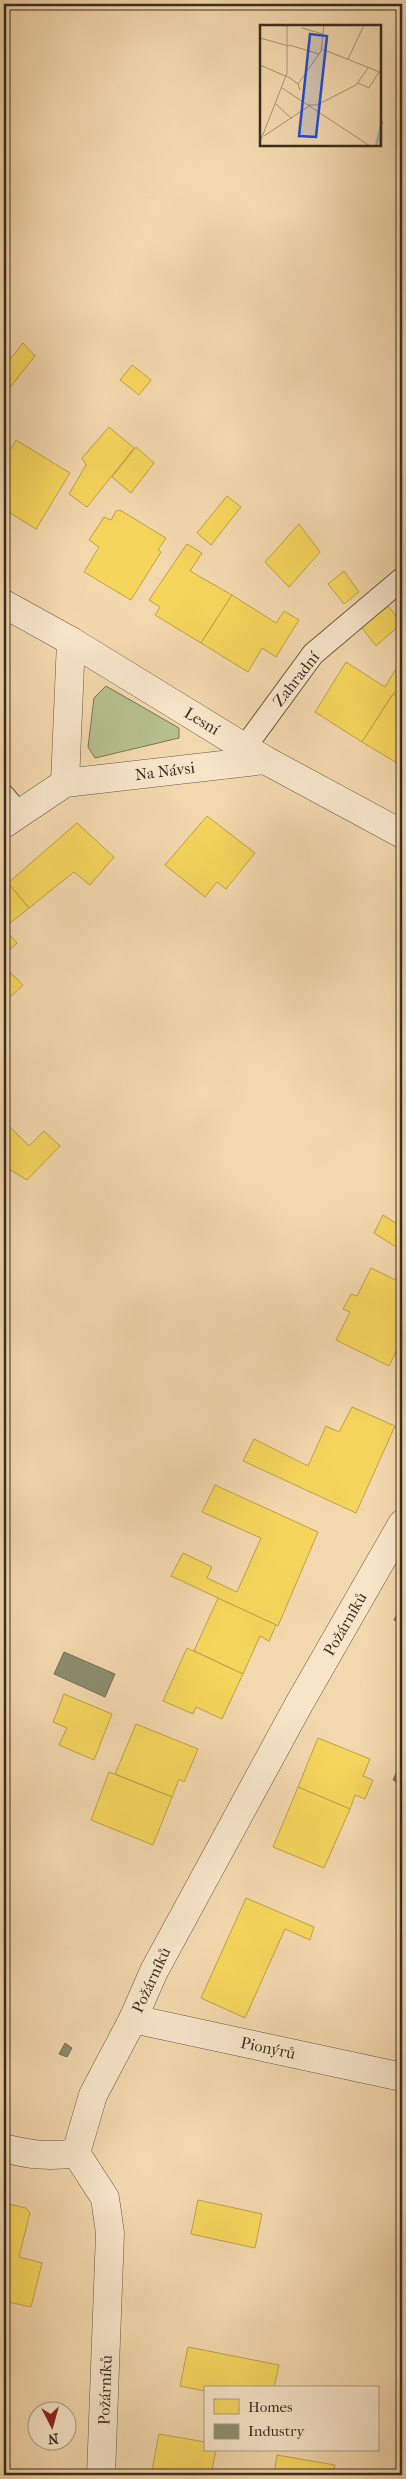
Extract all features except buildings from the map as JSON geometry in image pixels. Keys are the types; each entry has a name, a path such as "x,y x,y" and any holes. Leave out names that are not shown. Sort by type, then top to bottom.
{"street":[{"name":"Lesní","path":"4,604 71,642 255,754 402,834"},
{"path":"65,783 71,642"},
{"name":"Na Návsi","path":"9,811 65,783 255,754"},
{"name":"Požárníků","path":"101,2475 110,2233 105,2198 76,2153 93,2095 133,2019 163,1953 299,1704 402,1524"},
{"name":"Pionýrů","path":"133,2019 402,2077"},
{"path":"4,2148 22,2153 51,2157 76,2153"}],"lane":[{"name":"Zahradní","path":"255,754 313,654 402,579"}],"green space":[{"path":"106,686 179,728 179,738 95,758 88,747 94,698"}]}
